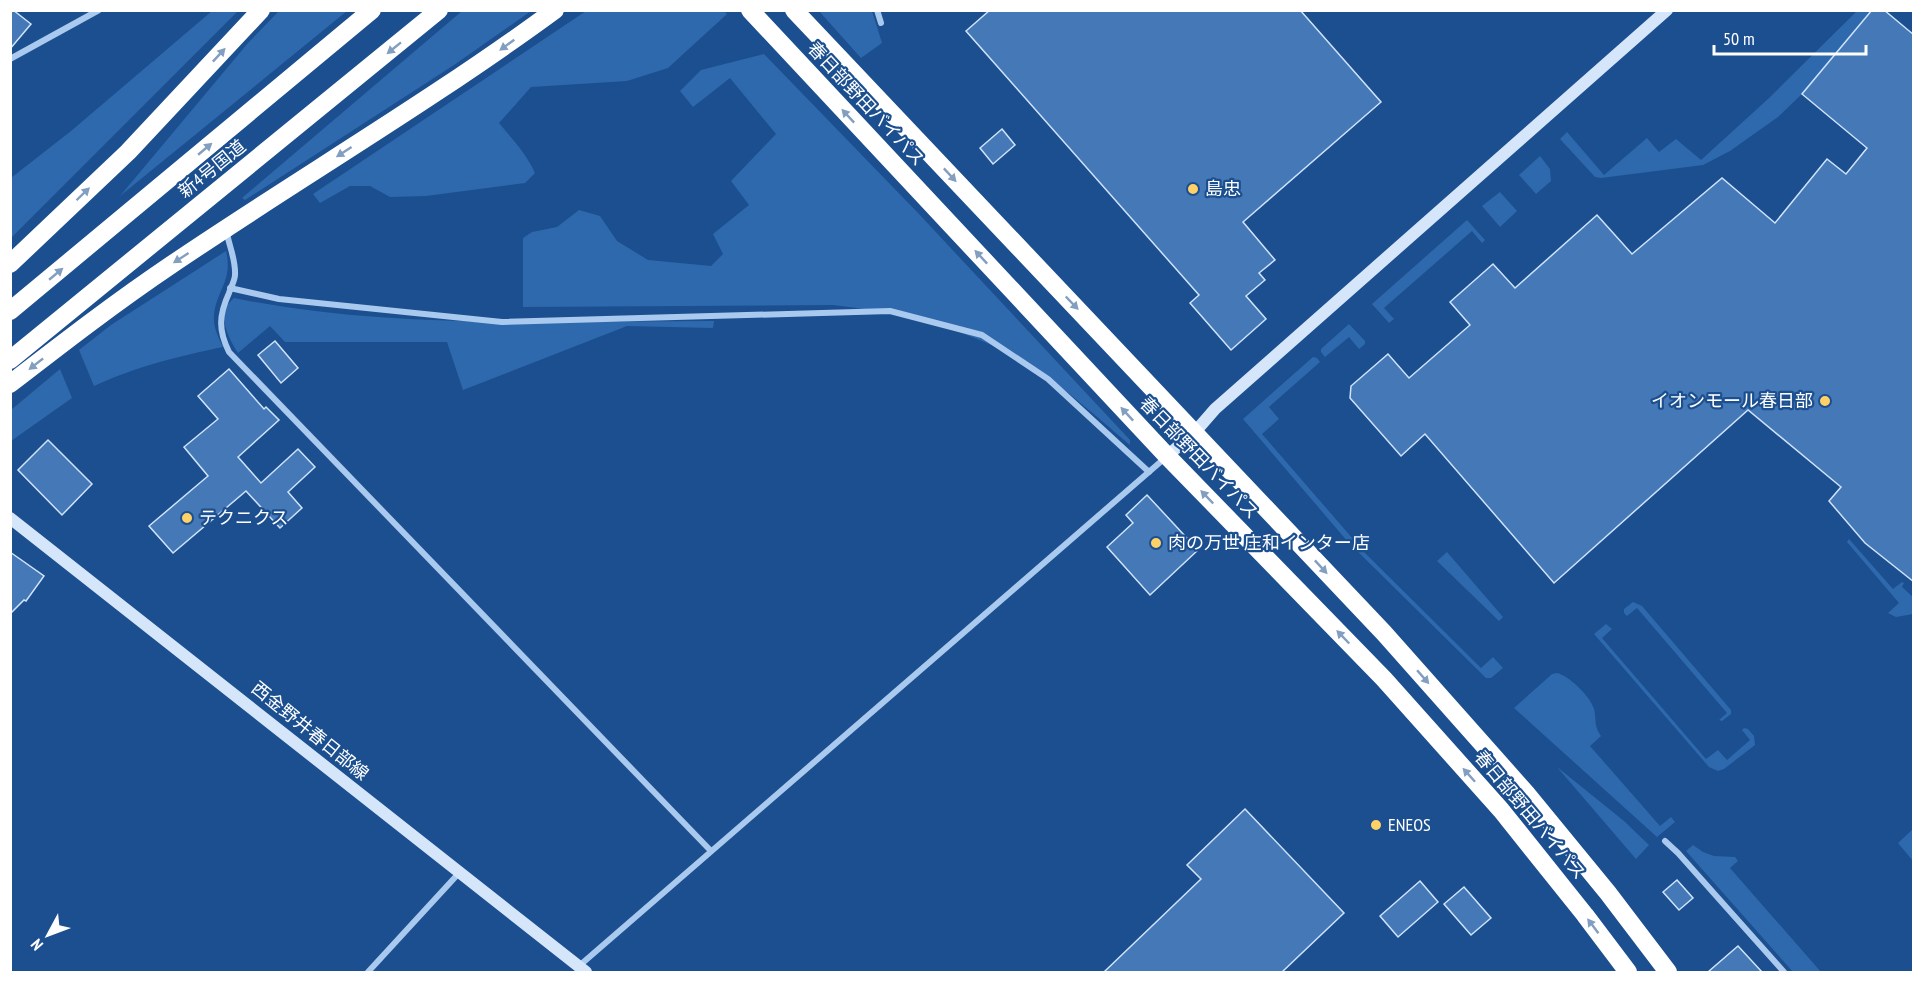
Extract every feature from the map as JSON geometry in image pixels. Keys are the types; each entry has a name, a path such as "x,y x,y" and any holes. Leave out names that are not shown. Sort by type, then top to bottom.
{"highway":[{"path":"10,264 128,152 261,10"},
{"name":"新4号国道","path":"10,311 372,10"},
{"name":"新4号国道","path":"10,360 439,10"},
{"path":"10,384 111,306 498,52 555,10"},
{"name":"春日部野田バイパス","path":"750,10 1167,456 1392,687 1501,810 1628,972"},
{"name":"春日部野田バイパス","path":"794,10 1384,633 1526,793 1608,893 1668,972"}],"main road":[{"path":"1167,456 1195,432 1215,409 1667,10"},
{"name":"西金野井春日部線","path":"10,518 582,970"}],"street":[{"path":"10,59 99,10"},
{"path":"877,10 881,23"},
{"path":"226,229 236,276 221,312 219,323 222,338 229,352 711,851"},
{"path":"231,288 279,299 502,322 890,311 982,335 1048,379 1149,472"},
{"path":"582,970 711,851 1167,456"},
{"path":"1665,841 1784,972"},
{"path":"368,972 459,873"}],"shaded area":[{"path":"723,10 727,14 668,68 627,81 531,87 499,123 523,153 535,173 525,183 426,196 390,197 370,186 350,186 320,203 313,194 586,11"},
{"path":"212,11 238,11 11,238 11,178 71,131"},
{"path":"279,11 347,11 120,196 248,43"},
{"path":"462,11 531,11 454,65 245,200 242,198"},
{"path":"819,11 872,11 882,43 861,58"},
{"path":"1857,11 1872,11 1802,94 1778,117 1730,151 1703,165 1595,177 1560,139 1567,132 1604,175 1647,138 1659,152 1676,139 1701,160 1768,99"},
{"path":"764,54 918,213 1130,440 1130,445 1061,387 1014,356 964,334 913,319 833,305 523,307 523,238 532,232 557,227 579,210 600,216 617,241 648,260 711,266 723,254 713,234 749,205 731,181 776,134 730,78 693,107 680,91 701,70"},
{"path":"1540,156 1550,169 1551,181 1536,194 1519,175"},
{"path":"1500,192 1517,211 1500,227 1482,206"},
{"path":"1467,220 1485,240 1482,243 1472,231 1384,308 1394,319 1389,323 1372,304"},
{"path":"226,251 228,270 214,315 215,328 223,347 157,363 94,386 79,350 111,325"},
{"path":"234,298 352,315 473,322 714,321 713,328 627,326 463,390 447,342 285,342 270,326 238,353 227,333 224,318 228,304"},
{"path":"1349,324 1365,341 1365,344 1359,349 1349,337 1325,357 1321,349"},
{"path":"1313,357 1320,362 1269,407 1279,419 1262,434 1366,554 1481,668 1493,657 1503,668 1491,678 1486,678 1348,542 1243,419"},
{"path":"60,369 72,398 11,441 11,410"},
{"path":"1849,539 1893,589 1902,582 1904,583 1902,587 1913,597 1913,614 1896,617 1888,613 1899,603 1847,542"},
{"path":"1447,552 1503,617 1499,621 1437,561"},
{"path":"1633,602 1642,606 1731,710 1731,714 1722,721 1719,720 1727,713 1637,608 1627,616 1624,613 1624,609"},
{"path":"1606,624 1612,629 1602,638 1706,759 1718,750 1727,760 1750,740 1742,730 1744,728 1754,736 1755,745 1724,769 1718,771 1709,767 1594,634"},
{"path":"1557,673 1573,682 1592,704 1596,725 1601,736 1590,746 1660,826 1671,817 1675,822 1657,837 1514,708 1552,674"},
{"path":"1557,767 1624,821 1649,845 1636,859"},
{"path":"1913,829 1913,861 1898,843"},
{"path":"1693,845 1714,856 1735,857 1738,861 1730,868 1821,972 1793,972 1686,851"}],"building":[{"path":"10,10 31,24 10,49"},
{"name":"島忠","path":"990,10 1300,10 1381,102 1243,222 1275,260 1259,273 1265,280 1246,296 1266,319 1231,350 1190,303 1199,295 966,31"},
{"path":"1872,10 1884,10 1914,35 1914,582 1865,543 1829,501 1841,487 1748,410 1554,583 1425,434 1401,456 1350,398 1351,386 1388,354 1409,378 1470,325 1450,302 1493,264 1515,288 1597,215 1632,254 1722,178 1775,223 1827,159 1846,174 1867,148 1802,94"},
{"path":"1002,129 1015,145 993,164 980,148"},
{"path":"275,341 298,368 281,383 258,355"},
{"path":"229,369 264,409 266,407 279,420 238,457 261,483 298,449 315,467 288,492 302,508 280,528 246,491 173,553 149,526 208,476 184,447 218,419 198,396"},
{"path":"48,440 92,484 62,515 18,470"},
{"path":"1147,495 1198,550 1150,595 1107,547 1133,523 1126,515"},
{"path":"10,552 44,576 26,601 24,600 10,614"},
{"path":"1245,809 1344,913 1282,972 1104,972 1201,879 1187,865"},
{"path":"1677,880 1693,898 1679,910 1663,892"},
{"path":"1420,881 1438,902 1398,937 1380,916"},
{"path":"1464,887 1491,918 1471,935 1444,904"},
{"path":"1738,946 1762,972 1708,972"}],"place":[{"name":"島忠","path":"1193,189"},
{"name":"イオンモール春日部","path":"1825,401"},
{"name":"テクニクス","path":"187,518"},
{"name":"肉の万世 庄和インター店","path":"1156,543"},
{"name":"ENEOS","path":"1376,825"}]}
